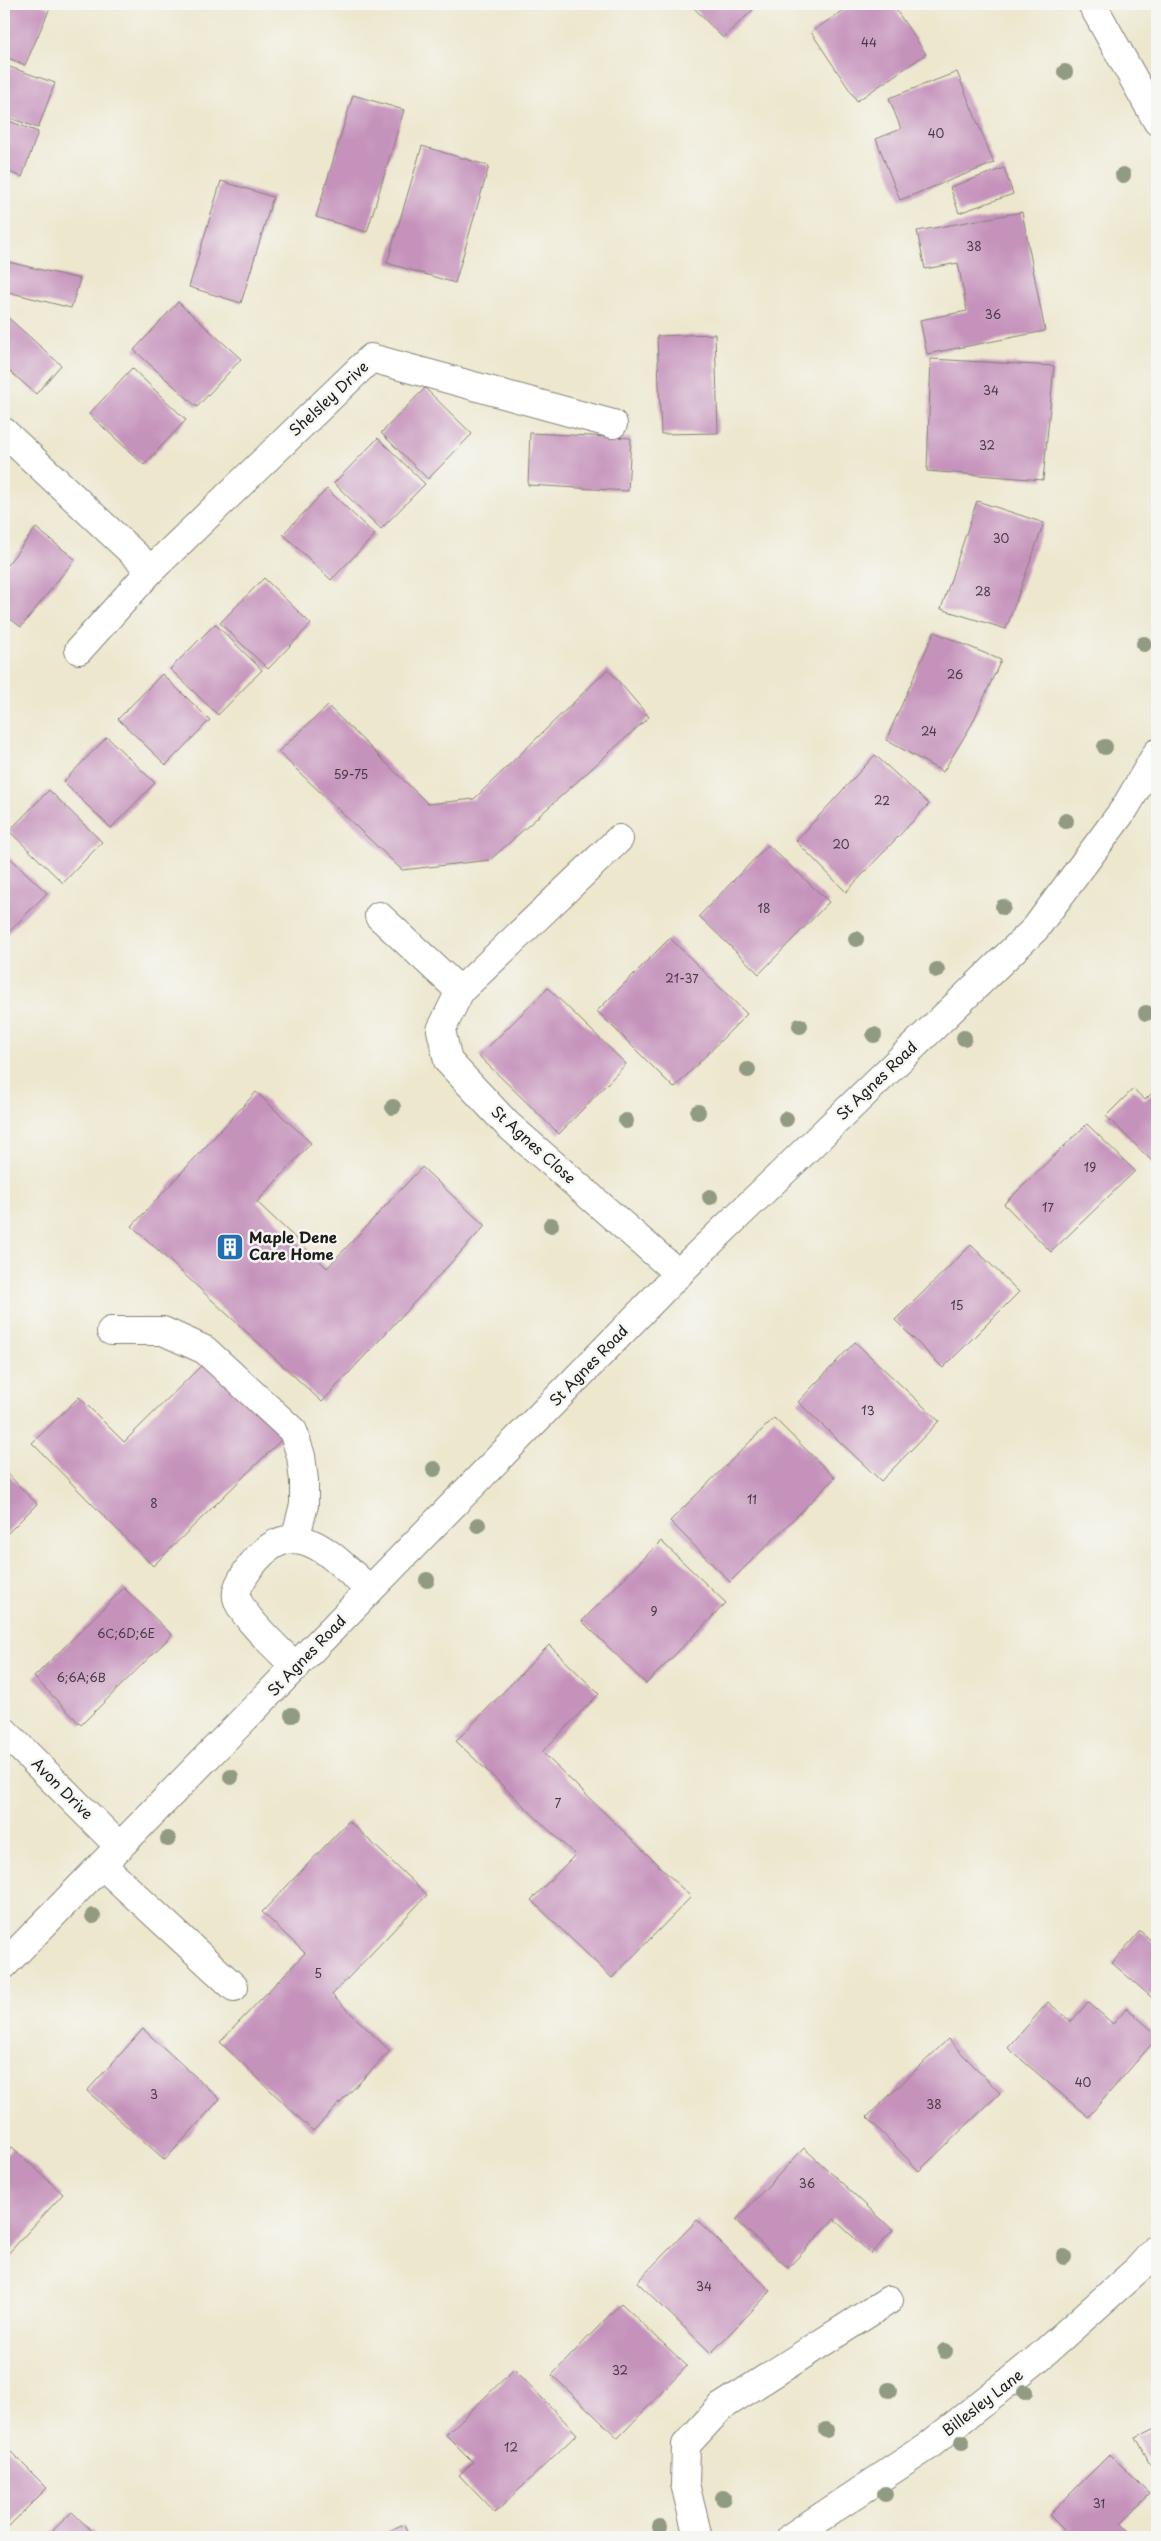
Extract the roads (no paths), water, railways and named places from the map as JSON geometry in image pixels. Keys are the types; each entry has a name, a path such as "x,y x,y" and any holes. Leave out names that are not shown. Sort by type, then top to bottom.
{"street":[{"path":"1092,4 1157,121"},
{"name":"Shelsley Drive","path":"79,650 150,570 371,358 613,424"},
{"path":"4,432 150,570"},
{"name":"St Agnes Road","path":"4,1965 679,1274 1035,929 1125,808 1157,753"},
{"name":"St Agnes Close","path":"619,838 460,991 441,1030 448,1061 507,1124 679,1274"},
{"path":"379,916 460,991"},
{"path":"111,1331 163,1331 205,1350 294,1431 301,1456 304,1481 304,1505 295,1538"},
{"path":"296,1667 245,1614 237,1600 239,1583 263,1551 275,1542 295,1538 316,1544 370,1590"},
{"name":"Avon Drive","path":"4,1731 111,1856 234,1987"},
{"name":"Billesley Lane","path":"791,2537 927,2447 1036,2360 1138,2269 1157,2248"},
{"path":"698,2537 685,2484 686,2445 721,2407 889,2300"}],"place":[{"name":"Maple Dene Care Home","path":"230,1247"}]}
